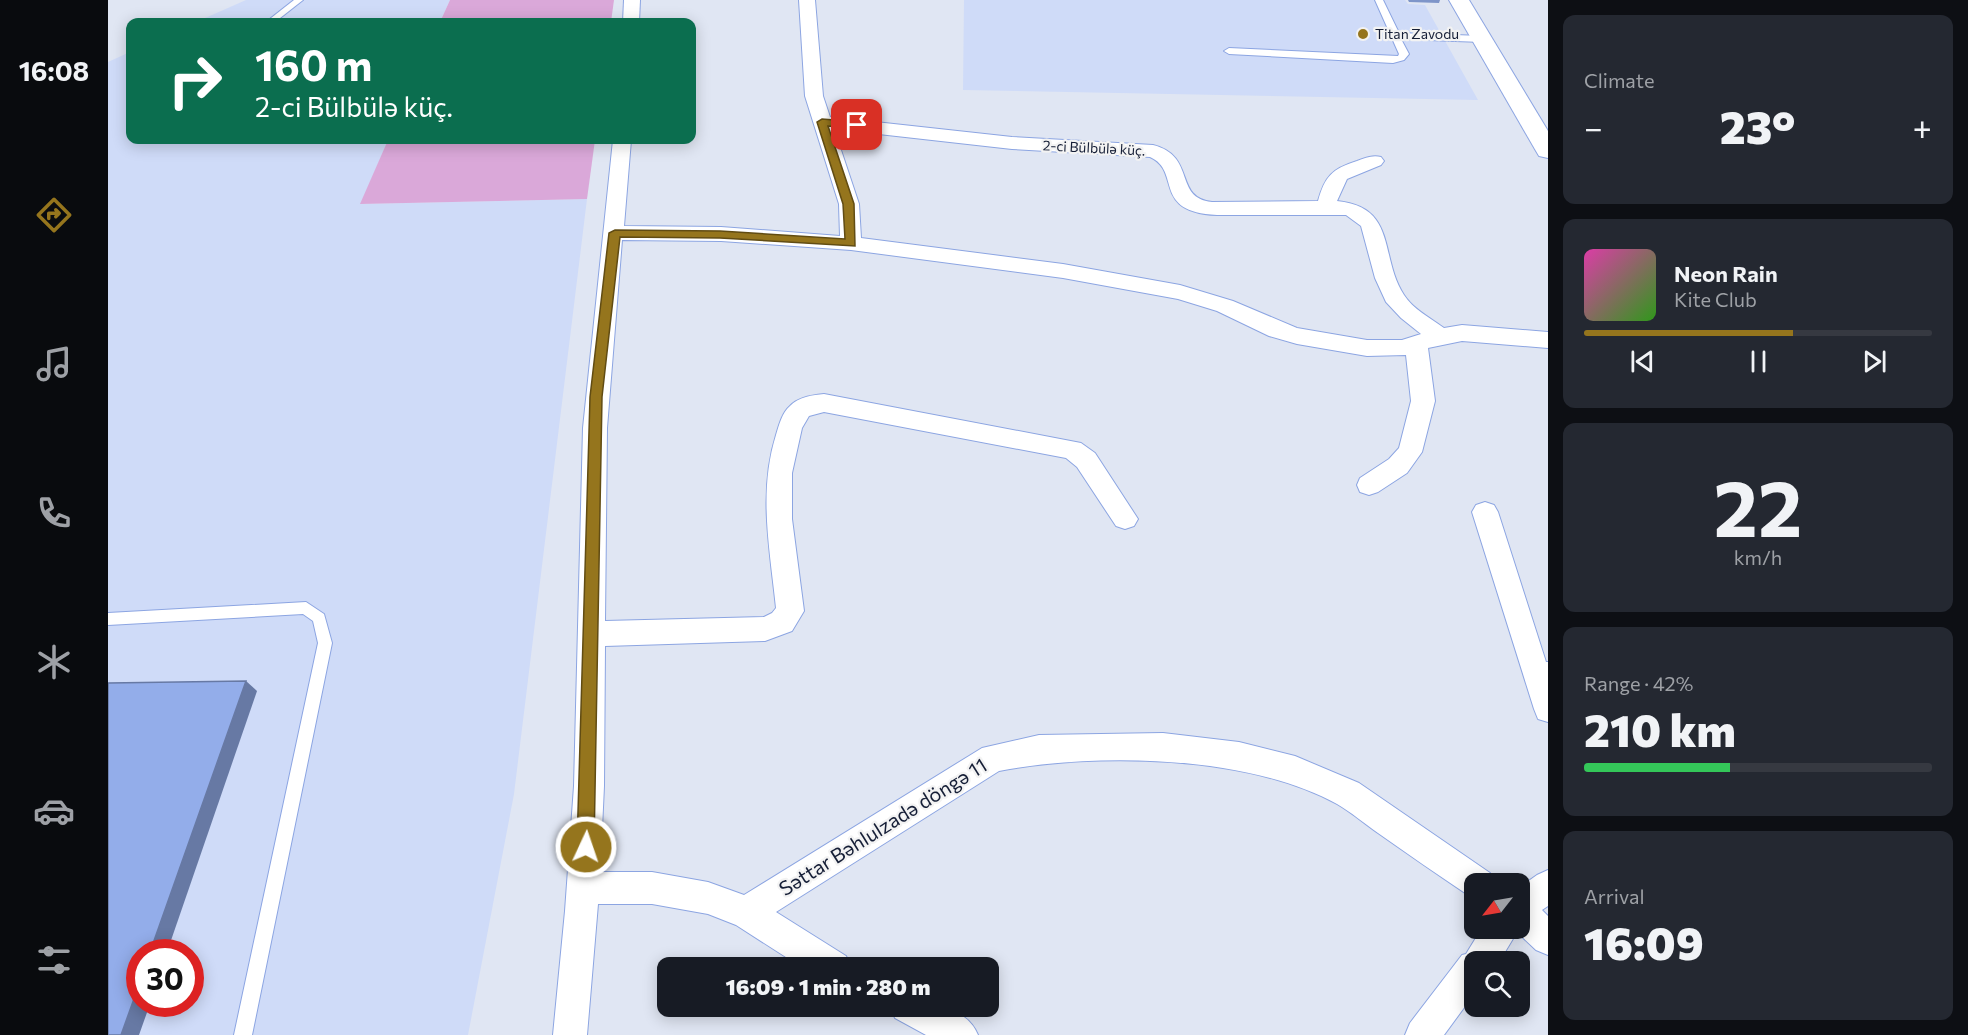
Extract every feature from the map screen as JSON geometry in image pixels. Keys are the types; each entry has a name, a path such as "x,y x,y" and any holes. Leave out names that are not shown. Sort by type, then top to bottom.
{"main road":[{"path":"1460,0 1548,151"}],"street":[{"path":"631,18 632,0"},
{"path":"807,0 814,96 849,204 851,243"},
{"name":"2-ci Bülbülə küç.","path":"822,122 1012,143 1153,151 1165,154 1171,162 1180,195 1188,203 1204,207 1351,209 1365,217 1371,225 1391,292 1411,315 1440,336"},
{"path":"570,1035 584,888 589,785 592,634 591,526 596,397 615,233 622,144"},
{"path":"1326,207 1333,180 1341,174 1374,161"},
{"path":"615,233 720,234 851,243 1063,271 1180,292 1225,306 1277,330 1313,340 1384,349 1416,345 1440,336 1483,333 1548,340"},
{"path":"1369,485 1398,466 1410,452 1423,401 1416,345"},
{"path":"592,634 765,629 782,622 790,611 778,472 783,445 796,413 808,405 824,403 1072,450 1086,460 1125,519"},
{"path":"1485,512 1542,676 1548,709"},
{"name":"Səttar Bəhlulzadə döngə 11","path":"746,912 993,758 1039,749 1163,747 1239,756 1295,771 1348,794 1464,874"},
{"path":"1530,900 1548,886"},
{"path":"584,888 652,888 708,898 746,912 817,957"},
{"path":"1530,921 1548,938"},
{"path":"1422,1035 1464,980"},
{"path":"928,1017 961,1035"}],"lane":[{"path":"275,18 299,0"},
{"path":"1229,51 1393,60 1401,58 1404,54 1379,0"},
{"path":"1396,36 1482,39"},
{"path":"108,619 306,608 319,618 325,643 243,1035"}],"shaded area":[{"path":"246,0 450,0 442,18 205,18"},
{"path":"450,0 614,0 612,18 442,18"},
{"name":"Titan Zavodu","path":"964,0 1405,0 1408,4 1425,5 1478,100 963,90"},
{"path":"126,54 126,144 386,144 361,204 587,199 514,794 468,1035 108,1035 108,62"},
{"path":"386,144 594,144 587,199 360,204"}],"building":[{"path":"246,681 155,939 126,939 127,1017 121,1035 108,1035 108,683"}],"place":[{"name":"Titan Zavodu","path":"1363,34"}],"route":[{"path":"586,847 592,634 592,470 596,397 615,233 720,234 851,243 849,204 822,122 857,125"}]}
